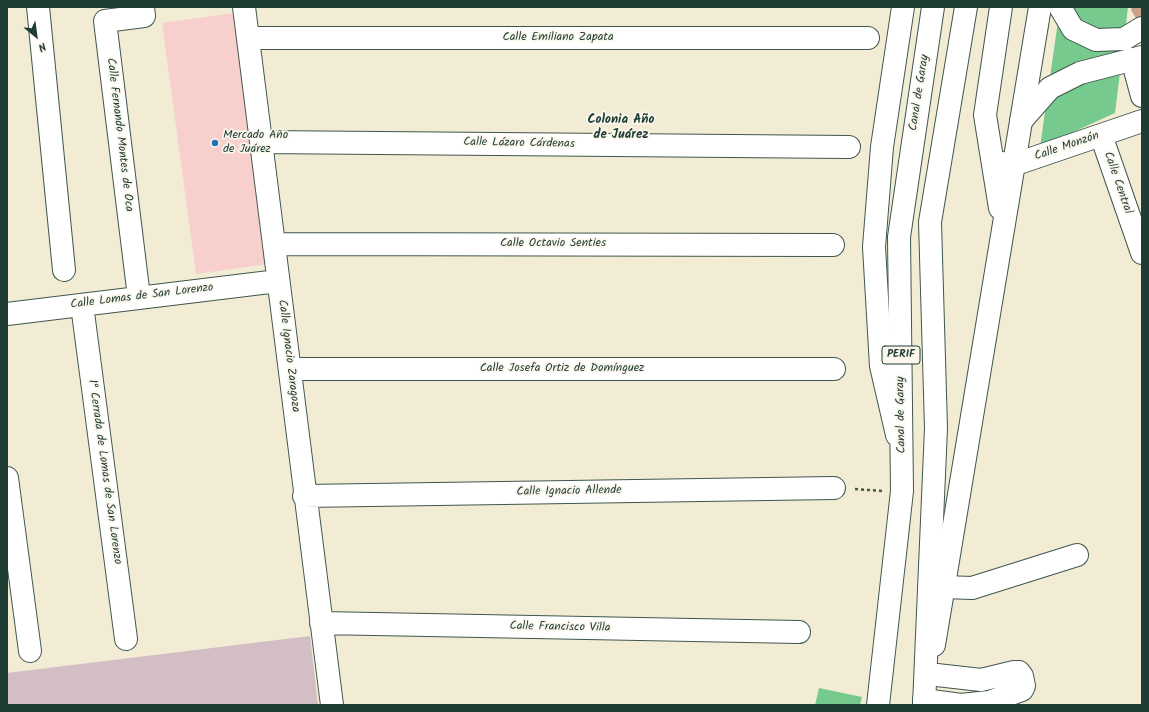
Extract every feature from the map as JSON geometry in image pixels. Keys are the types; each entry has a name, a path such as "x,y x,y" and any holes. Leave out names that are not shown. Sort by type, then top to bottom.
{"main road":[{"path":"38,7 64,270"},
{"name":"Calle Fernando Montes de Oca","path":"139,297 105,21 144,16 143,7"},
{"name":"Calle Ignacio Zaragoza","path":"244,7 290,369 304,496 332,705"},
{"path":"903,7 882,147 874,247 881,366 903,463"},
{"name":"Canal de Garay","path":"878,705 902,491 903,463 899,237 933,7"},
{"name":"PERIF","path":"926,692 936,428 930,222 966,7"},
{"path":"1001,7 985,115 1003,163"},
{"path":"926,692 1002,225 1003,163 1020,121 1040,7"},
{"path":"1060,7 1073,29 1096,40 1124,39 1142,28"},
{"name":"Calle Emiliano Zapata","path":"248,38 868,38"},
{"path":"1020,121 1050,88 1080,73 1137,58 1142,96"},
{"name":"Calle Monzón","path":"1003,163 1100,136 1142,122"},
{"name":"Calle Central","path":"1100,136 1142,253"},
{"name":"Calle Lázaro Cárdenas","path":"262,142 849,147"},
{"name":"Calle Octavio Senties","path":"274,244 833,245"},
{"name":"Calle Lomas de San Lorenzo","path":"7,314 278,280"},
{"name":"1° Cerrada de Lomas de San Lorenzo","path":"82,305 126,639"},
{"name":"Calle Josefa Ortiz de Domínguez","path":"290,369 834,369"},
{"path":"7,478 30,652"},
{"name":"Calle Ignacio Allende","path":"304,496 834,488"},
{"path":"944,587 972,588 1077,555"},
{"name":"Calle Francisco Villa","path":"321,623 799,632"},
{"path":"1014,672 1018,672 1022,676 1024,686 1022,690 989,702 961,705 926,692 1014,672"},
{"path":"981,680 989,702"}],"path":[{"path":"834,488 902,491"}],"shaded area":[{"name":"Mercado Año de Juárez","path":"234,13 268,264 196,274 162,23"},
{"path":"310,636 318,705 7,705 7,673"}],"green space":[{"path":"1060,7 1128,7 1115,113 1040,147"},
{"path":"819,688 862,697 860,705 815,705"}],"building":[{"path":"1132,7 1142,7 1142,17 1137,20 1131,10"}],"place":[{"name":"Mercado Año de Juárez","path":"215,143"}],"district":[{"name":"Colonia Año de Juárez","path":"621,128"}]}
